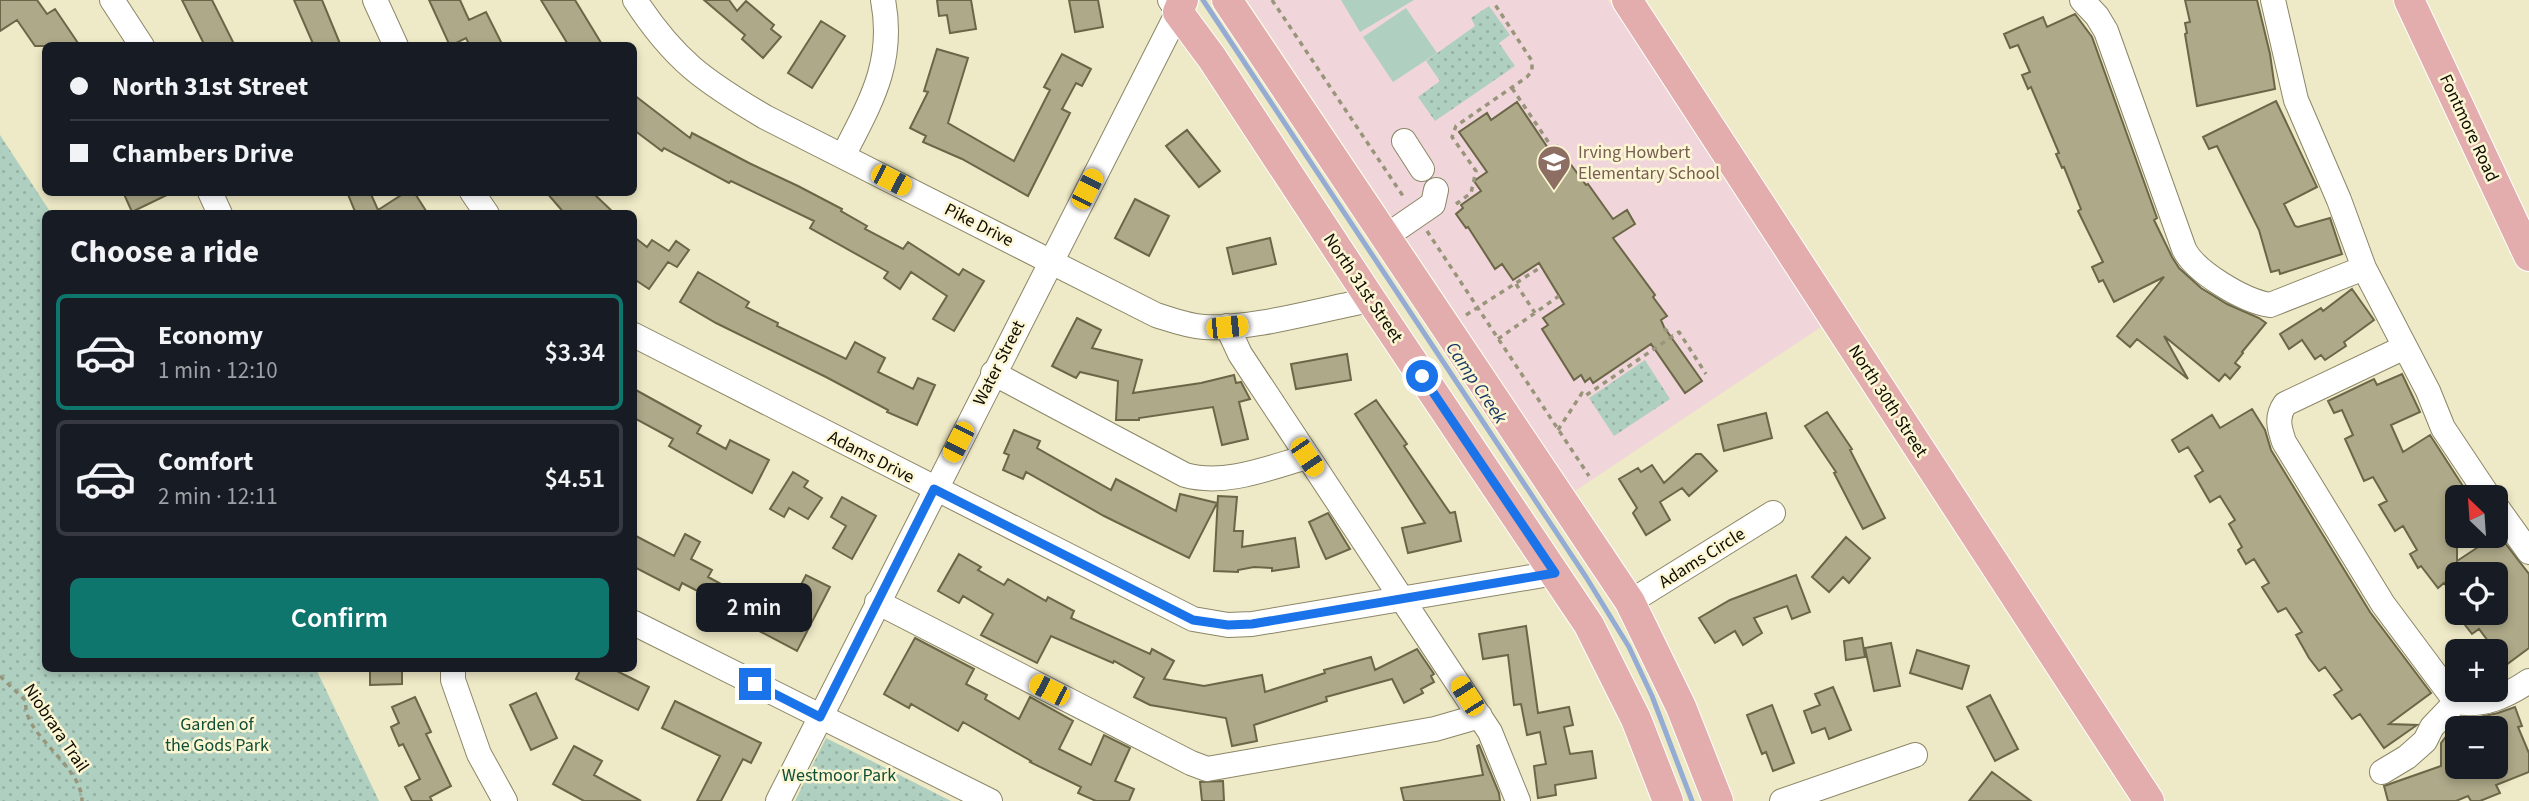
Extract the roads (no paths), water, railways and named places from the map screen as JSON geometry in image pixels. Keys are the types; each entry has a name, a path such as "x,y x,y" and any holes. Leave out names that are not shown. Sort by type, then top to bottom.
{"main road":[{"path":"1227,0 1630,602 1681,707 1718,801"},
{"name":"North 30th Street","path":"1627,0 2149,801"},
{"name":"Fontmore Road","path":"2409,0 2529,256"},
{"name":"North 31st Street","path":"1177,4 1371,300 1590,625 1653,758 1668,801"}],"street":[{"path":"112,0 139,42"},
{"path":"375,0 394,42"},
{"name":"Pike Drive","path":"635,0 679,58 697,74 765,117 1156,315 1201,327 1227,327 1371,300"},
{"path":"843,156 875,94 883,66 886,39 883,0"},
{"path":"2082,0 2106,31 2189,260 2200,270 2258,303 2270,305 2364,268"},
{"path":"2273,0 2296,100 2339,200 2364,268 2428,391 2443,428 2480,485"},
{"name":"Water Street","path":"778,801 1051,261 1177,4"},
{"path":"1404,141 1422,169"},
{"path":"1385,237 1444,198"},
{"path":"1227,327 1240,354 1480,716 1497,746 1518,801"},
{"name":"Adams Drive","path":"637,337 1193,620 1228,625 1252,624 1555,573"},
{"path":"2405,347 2285,404 2279,413 2279,427 2284,442 2383,604 2445,687"},
{"path":"993,373 1185,475 1214,480 1307,457"},
{"name":"Adams Circle","path":"1630,602 1773,513"},
{"path":"2508,523 2529,552"},
{"path":"877,602 1191,764 1207,769 1435,729 1480,716"},
{"path":"637,625 990,801"},
{"path":"453,672 453,680 479,754 505,801"},
{"path":"2508,693 2529,681"},
{"path":"2382,772 2407,757 2426,741 2432,727 2456,702 2470,705 2483,702"},
{"path":"1782,801 1916,755"}],"waterway":[{"name":"Camp Creek","path":"1203,0 1586,577 1629,647 1652,696 1692,801"}],"place":[{"name":"Irving Howbert Elementary School","path":"1554,192"}],"park label":[{"name":"Garden of the Gods Park","path":"217,734"},
{"name":"Westmoor Park","path":"839,775"}]}
